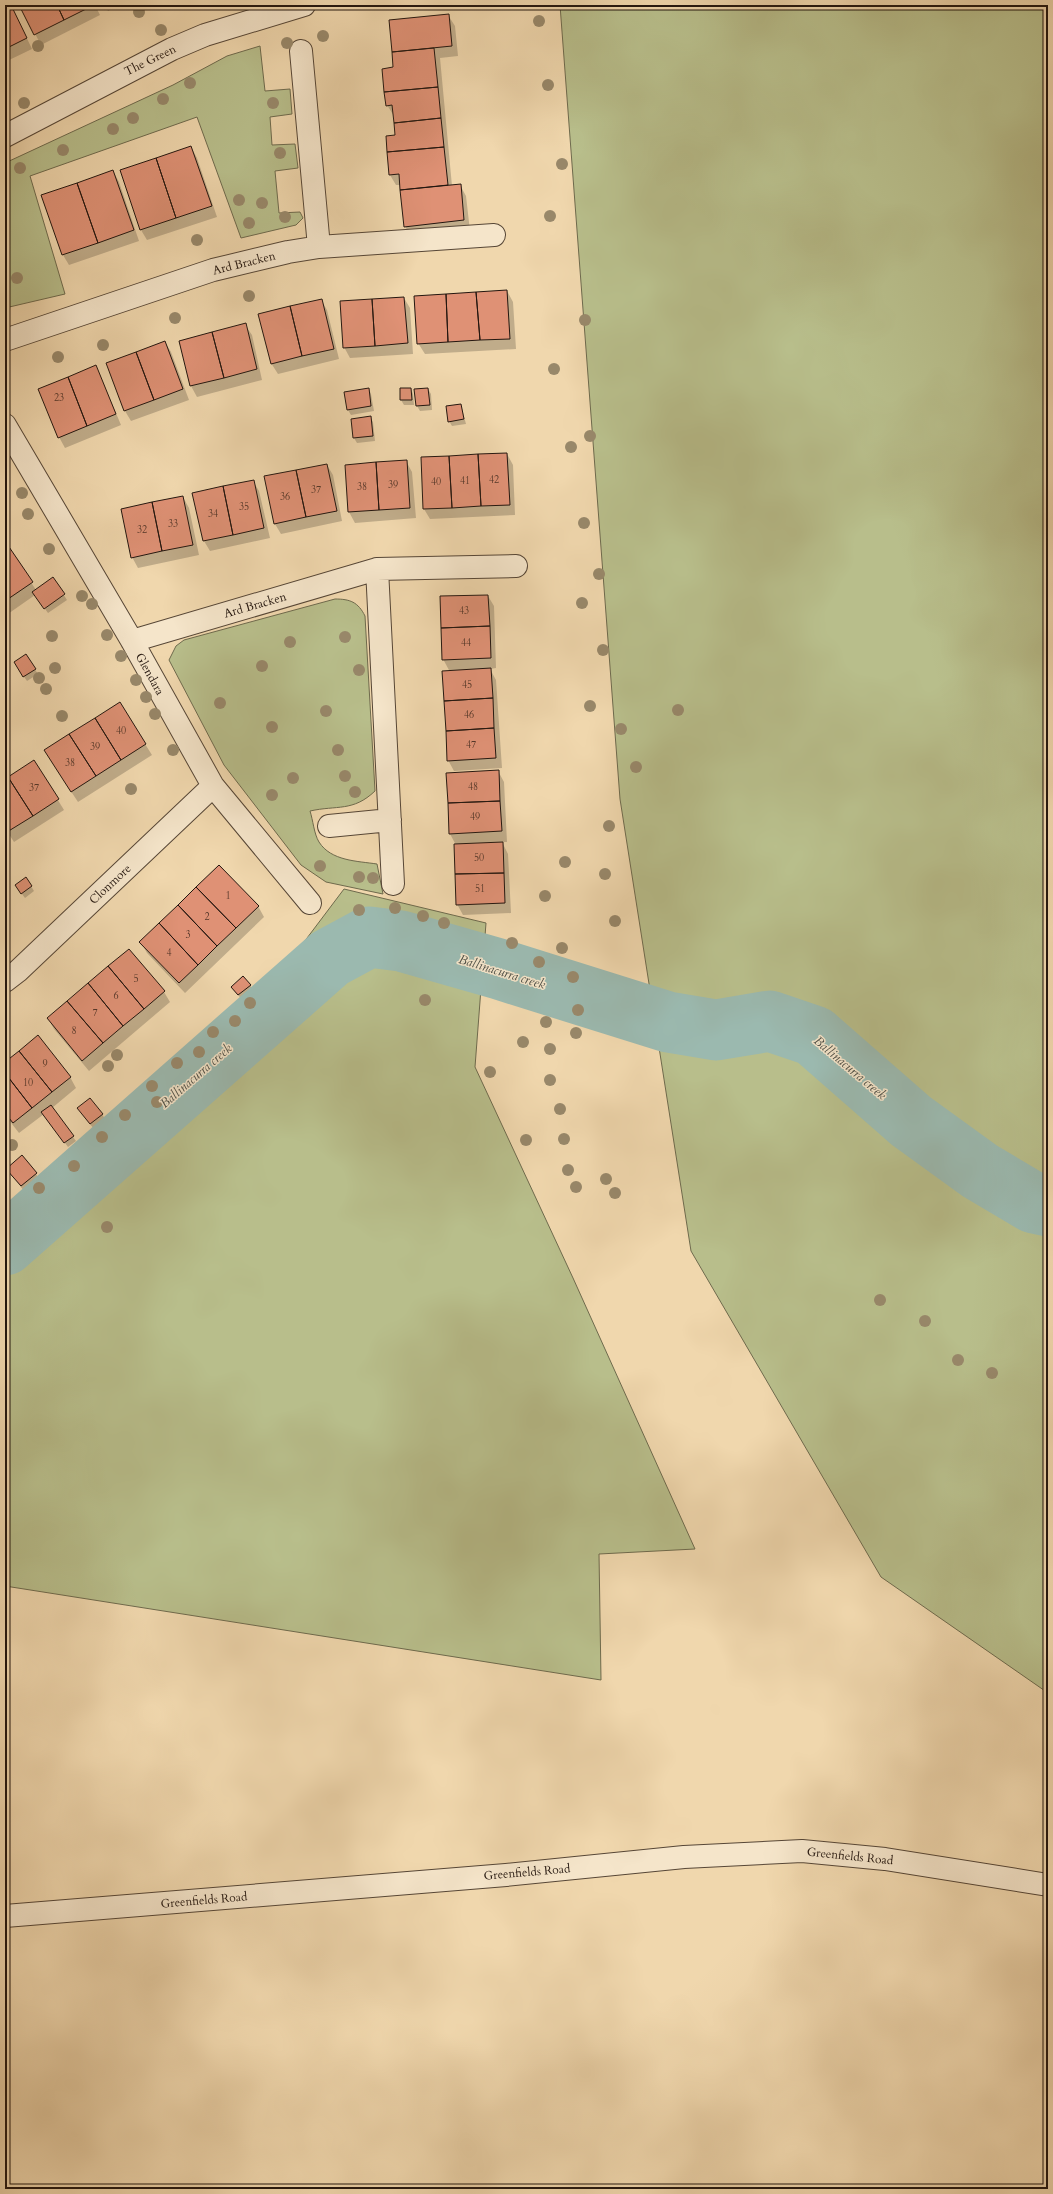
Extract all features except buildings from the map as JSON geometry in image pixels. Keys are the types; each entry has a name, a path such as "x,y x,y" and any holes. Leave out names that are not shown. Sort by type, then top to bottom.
{"street":[{"name":"The Green","path":"5,136 172,49 205,35 304,5"},
{"path":"301,51 319,247"},
{"name":"Ard Bracken","path":"5,340 216,269 288,252 319,247 494,235"},
{"name":"Glendara","path":"6,431 132,641 213,786 310,903"},
{"name":"Ard Bracken","path":"132,641 377,569 516,566"},
{"path":"377,569 393,884"},
{"name":"Clonmore","path":"5,981 18,971 213,786"},
{"path":"329,826 390,820"},
{"name":"Greenfields Road","path":"5,1916 498,1875 684,1857 802,1851 885,1859 1048,1885"}],"green space":[{"path":"560,5 1048,5 1048,1693 881,1577 691,1251 620,799"},
{"path":"260,46 265,91 290,89 292,114 270,117 272,145 295,144 298,168 275,171 279,213 300,212 303,218 296,225 241,238 197,117 30,176 65,294 5,308 5,163 173,85 227,56"},
{"path":"335,599 353,602 359,607 365,616 375,791 367,798 352,805 310,811 317,839 330,853 337,857 353,861 377,864 383,894 326,882 301,865 224,765 169,660 176,646 184,640"},
{"path":"344,889 486,923 475,1067 573,1278 695,1549 599,1554 601,1680 5,1586 5,1207 298,950"}],"waterway":[{"name":"Ballinacurra creek","path":"5,1245 330,958 369,937 401,941 499,969 668,1022 716,1030 770,1021 814,1036 911,1121 980,1171 1034,1203 1048,1206"}]}
